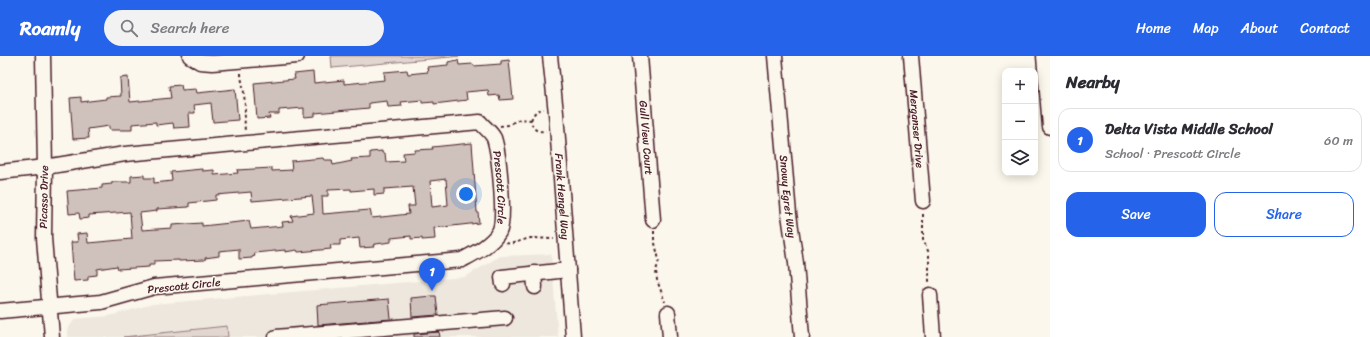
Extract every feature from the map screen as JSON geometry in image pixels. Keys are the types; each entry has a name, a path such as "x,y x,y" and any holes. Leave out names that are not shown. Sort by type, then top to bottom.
{"street":[{"name":"Picasso Drive","path":"43,56 45,167 44,238 52,337"},
{"path":"190,56 200,62 212,63 298,56"},
{"name":"Frank Hengel Way","path":"550,56 558,130 573,337"},
{"name":"Gull View Court","path":"640,56 653,220"},
{"name":"Snowy Egret Way","path":"775,56 788,214 796,263 802,337"},
{"name":"Merganser Drive","path":"911,56 923,201"},
{"path":"1044,56 1050,127"},
{"path":"0,172 45,167 125,154 480,122 489,132"},
{"name":"Prescott Circle","path":"0,311 101,302 154,287 462,260 483,248 499,232 502,210 497,151 493,137 489,132"},
{"path":"503,284 502,277 534,280 568,270"},
{"path":"930,295 933,337"},
{"path":"668,313 670,337"},
{"path":"276,337 505,318"}],"path":[{"path":"246,60 241,84 244,93 246,143"},
{"path":"530,120 538,110 556,108"},
{"path":"489,132 520,119 530,120"},
{"path":"530,120 534,129 539,132 558,130"},
{"path":"923,201 923,240 929,253 930,295"},
{"path":"653,220 654,239 659,260 656,271 657,280 668,313"},
{"path":"494,237 507,244 513,244 532,238 565,238"}],"shaded area":[{"path":"331,56 461,56 332,68"},
{"path":"551,254 558,337 68,337 67,330 75,319 109,316 153,304 465,277 500,256"},
{"path":"227,326 228,337 123,337"}],"building":[{"path":"458,60 459,65 473,64 474,66 501,64 501,61 509,60 513,99 500,100 499,95 489,96 488,90 466,92 467,100 434,104 434,102 422,103 422,100 401,102 402,106 388,107 387,101 369,103 369,108 315,113 315,116 304,117 304,108 279,110 279,114 269,114 270,118 257,119 254,83 295,79 294,74 313,72 314,83 344,80 344,84 385,80 384,72 407,70 408,74 428,72 427,67 448,65 448,62"},
{"path":"128,77 130,102 171,98 169,86 181,85 182,90 196,89 197,93 235,89 238,120 213,122 211,103 194,105 195,113 189,113 190,127 174,128 173,123 156,125 156,122 132,124 132,130 109,130 109,126 88,129 89,138 73,139 70,98 81,97 81,102 106,99 106,97 121,96 120,78"},
{"path":"472,143 479,223 434,228 435,239 411,239 411,236 391,238 391,242 376,244 373,245 374,247 360,248 359,238 340,240 340,245 330,245 331,249 298,252 297,250 285,252 285,250 254,253 255,256 252,258 239,259 239,249 219,251 219,256 205,258 205,260 154,261 154,265 149,265 149,267 118,269 117,266 97,269 97,275 88,276 88,280 74,281 71,242 78,242 77,234 87,233 88,243 132,239 130,212 89,215 89,218 80,219 79,213 69,214 67,191 102,188 102,185 112,184 112,182 131,182 131,176 144,175 144,178 154,178 154,183 172,181 171,172 202,169 202,171 214,170 214,175 238,173 237,170 272,168 272,171 292,170 291,161 323,158 324,160 332,160 333,165 352,161 351,159 370,158 370,152 382,151 382,153 385,153 386,162 404,161 403,153 415,152 415,150 433,149 432,147","holes":["446,179 448,205 432,207 430,181","413,187 415,206 408,206 409,214 372,218 370,210 323,214 322,196 328,196 328,190 351,189 351,191 374,189 374,195 384,194 384,189","251,192 252,201 312,196 314,213 291,216 293,221 282,222 283,226 251,229 249,221 202,226 202,223 172,225 172,228 142,230 140,213 157,211 157,209 189,207 189,203 216,200 216,195"]},
{"path":"436,296 438,315 412,317 411,298"},
{"path":"389,299 391,319 318,325 317,305"},
{"path":"439,332 440,337 414,337 414,334"}],"place":[{"name":"Delta Vista Middle School","path":"432,291"}]}
